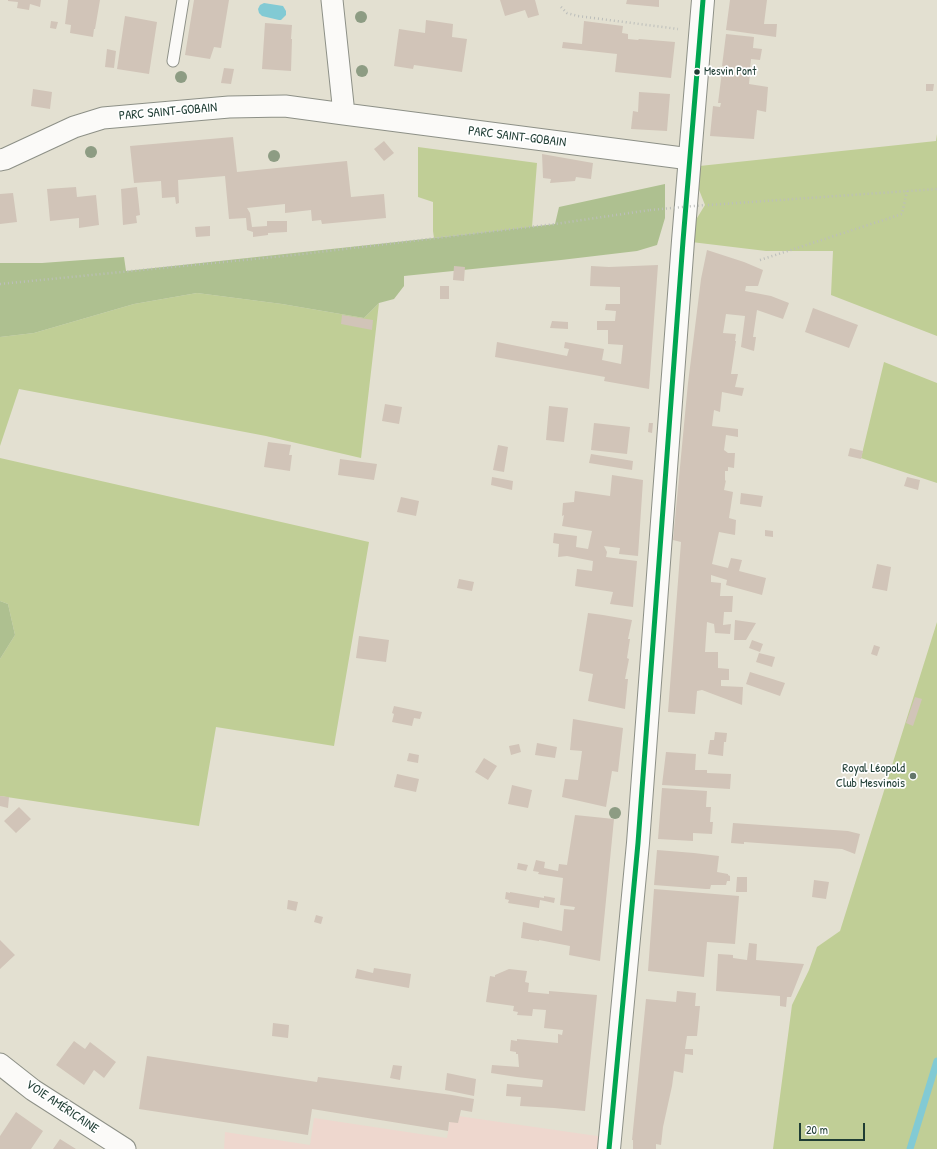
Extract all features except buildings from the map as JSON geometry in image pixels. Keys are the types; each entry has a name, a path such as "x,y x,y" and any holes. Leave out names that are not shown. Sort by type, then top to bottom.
{"street":[{"path":"332,0 344,114"},
{"path":"609,1149 638,843 703,0"},
{"name":"PARC SAINT-GOBAIN","path":"0,160 74,127 103,118 228,108 285,106 690,159"},
{"name":"VOIE AMÉRICAINE","path":"0,1064 33,1090 125,1149"}],"lane":[{"path":"173,61 183,0"}],"path":[{"path":"561,6 567,13 578,16 700,32"},
{"path":"0,284 294,255 555,224 650,210 937,189"},
{"path":"760,260 902,214 907,191"}],"shaded area":[{"path":"451,1115 611,1138 609,1149 224,1149 225,1132 310,1145 314,1118 447,1138"}],"green space":[{"path":"937,134 937,336 831,295 833,251 766,251 683,241 705,205 690,167 936,141"},
{"path":"418,147 537,163 532,227 434,238 433,202 418,197"},
{"path":"665,184 665,218 657,245 637,251 404,276 404,286 394,299 379,303 364,318 282,304 197,293 134,304 34,333 0,337 0,263 42,263 124,257 126,271 555,224 559,207"},
{"path":"197,293 282,304 364,318 379,303 361,458 266,436 19,389 0,446 0,337 34,333 134,304"},
{"path":"884,362 937,383 937,483 861,458"},
{"path":"0,458 369,542 334,746 216,727 199,826 0,796 0,659 15,635 8,604 0,601"},
{"path":"0,601 8,604 15,635 0,659"},
{"path":"937,622 937,1149 773,1149 792,1005 809,970 817,947 840,931"}],"water":[{"path":"264,3 283,6 286,11 286,15 281,20 262,16 258,9 260,5"}],"waterway":[{"path":"910,1149 937,1061"}],"transit line":[{"path":"609,1149 638,843 683,241 703,0"}],"place":[{"name":"Mesvin Pont","path":"697,72"},
{"name":"Royal Léopold Club Mesvinois","path":"913,776"}]}
